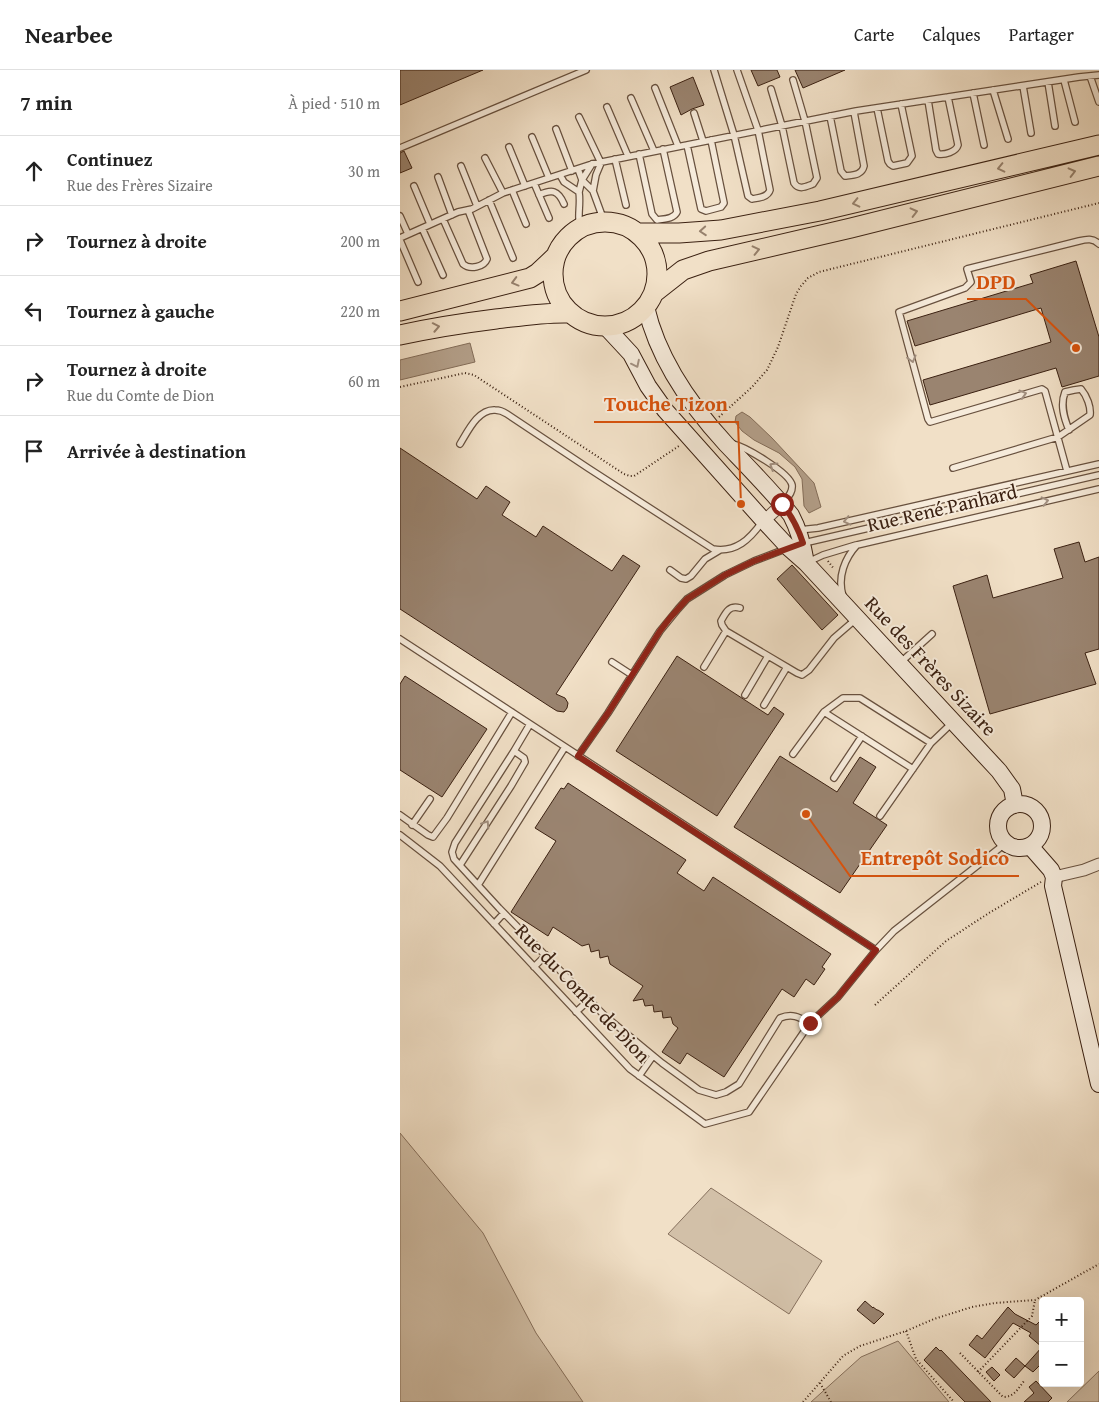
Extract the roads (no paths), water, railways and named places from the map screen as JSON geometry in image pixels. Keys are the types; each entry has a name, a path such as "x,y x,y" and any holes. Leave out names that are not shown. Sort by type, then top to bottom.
{"main road":[{"path":"638,233 721,230 820,212 1099,145"},
{"path":"650,300 658,279 657,266 654,254 647,242 638,233 622,224 604,221 591,223 569,236 561,245 553,268 553,281 556,293 562,304 570,313 581,320 606,326 621,324 634,318 650,300 683,270 709,261 1099,166"},
{"path":"400,311 530,278 556,256"},
{"path":"400,335 493,319 550,313 570,313"}],"street":[{"path":"650,300 652,330 666,360 684,390 709,424 791,514 797,540 806,562"},
{"path":"606,326 631,354 654,396 690,438 764,520 797,540"},
{"path":"764,520 782,504"},
{"name":"Rue des Frères Sizaire","path":"806,562 999,772 1012,789 1015,805"},
{"path":"1015,805 1028,805 1038,813 1042,825 1040,837 1030,846 1014,847 1006,843 999,833 999,821 1005,810 1015,805"},
{"path":"1030,846 1051,870 1054,877 1053,886 1099,1084"},
{"path":"1054,877 1084,870 1099,864"}],"lane":[{"path":"400,148 586,70"},
{"path":"714,70 734,135 748,196 752,199 766,196 770,193 770,190 758,130 737,70"},
{"path":"418,282 400,239 503,193 592,164 830,116 1099,75"},
{"path":"1090,76 1099,102"},
{"path":"771,89 782,126 794,183 799,188 814,184 817,178 805,121 793,80"},
{"path":"1064,80 1075,122"},
{"path":"1048,82 1055,126"},
{"path":"1023,86 1031,133"},
{"path":"655,88 678,146"},
{"path":"994,90 1008,139"},
{"path":"973,93 984,146"},
{"path":"928,100 936,150 938,154 941,154 954,151 958,145 948,97"},
{"path":"631,98 654,151"},
{"path":"877,108 888,161 893,166 907,163 912,156 901,104"},
{"path":"607,107 628,156"},
{"path":"830,116 841,171 845,176 860,173 864,166 854,112"},
{"path":"694,114 703,141"},
{"path":"579,117 601,163 593,191"},
{"path":"556,129 575,170 593,191 604,221"},
{"path":"532,137 549,178"},
{"path":"687,144 701,209 706,211 722,207 724,203 711,140"},
{"path":"509,147 525,186"},
{"path":"639,154 652,214 657,220 672,217 677,212 663,149"},
{"path":"485,158 503,193"},
{"path":"615,159 626,205"},
{"path":"580,228 578,219 581,202 579,192 582,180 592,164"},
{"path":"461,166 477,206"},
{"path":"560,175 564,182 579,192"},
{"path":"438,177 452,215"},
{"path":"534,183 549,218"},
{"path":"414,186 430,224"},
{"path":"512,190 526,224"},
{"path":"539,195 549,191 556,192 562,198 564,204"},
{"path":"489,200 513,258"},
{"path":"443,219 463,264 471,268 483,264 487,258 468,210"},
{"path":"400,216 408,234"},
{"path":"422,228 443,275"},
{"path":"1067,471 1045,391 1042,389 930,422 917,382 899,312 965,288 971,282 967,269 1079,241 1090,239 1099,244"},
{"path":"953,468 1069,430 1090,415 1091,411 1086,394 1081,389 1065,392 1063,397 1063,413 1069,430"},
{"path":"460,444 478,418 485,412 496,410 507,414 713,549 730,549 747,539 764,520"},
{"name":"Rue René Panhard","path":"797,540 818,528 1099,464"},
{"path":"578,756 670,618 687,599 725,575 797,540 1099,475"},
{"name":"Rue René Panhard","path":"845,605 841,591 841,577 849,553 857,545 1099,488"},
{"path":"806,562 857,545"},
{"path":"670,570 681,578 686,579 706,559 720,550"},
{"path":"740,608 731,607 721,621 726,631 797,673 802,674 807,672 834,638 858,618"},
{"path":"704,667 726,631"},
{"path":"900,664 932,634"},
{"path":"400,639 876,950"},
{"path":"745,695 768,656"},
{"path":"612,662 632,675"},
{"path":"764,705 787,667"},
{"path":"793,754 824,712 843,698 860,698 931,743"},
{"path":"400,815 428,836 433,837 447,818 512,712"},
{"path":"824,712 912,770"},
{"path":"880,816 931,743 953,722"},
{"path":"530,724 455,843 452,852 454,859 504,913 605,1016 653,1056 699,1090 716,1095 726,1092 739,1084 780,1018 788,1015 796,1016 810,1023"},
{"path":"834,778 862,736"},
{"path":"478,885 566,747"},
{"path":"460,865 525,762 524,758 514,751"},
{"path":"412,825 430,799"},
{"name":"Rue du Comte de Dion","path":"400,835 440,866 630,1069 705,1124 748,1112 810,1023 838,997 894,931 1006,843"},
{"path":"494,924 504,913"},
{"path":"534,967 546,955"},
{"path":"576,1012 589,1000"},
{"path":"639,1076 653,1056"}],"place":[{"name":"DPD","path":"1076,348"},
{"name":"Touche Tizon","path":"741,504"},
{"name":"Entrepôt Sodico","path":"806,814"}]}
